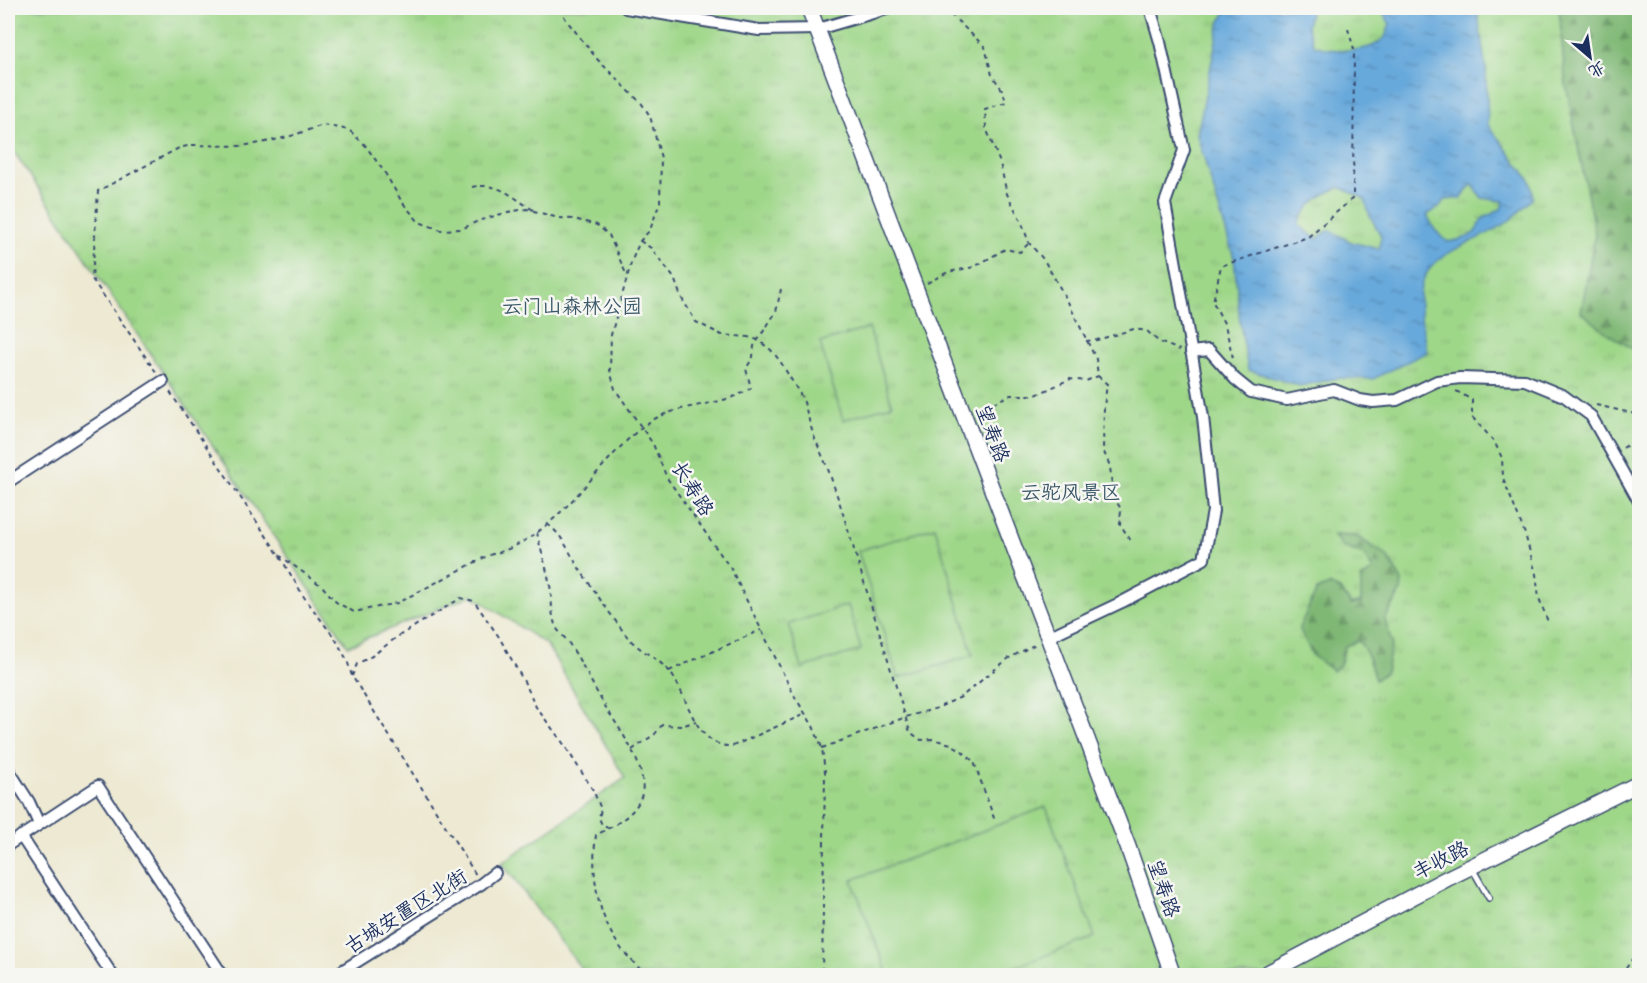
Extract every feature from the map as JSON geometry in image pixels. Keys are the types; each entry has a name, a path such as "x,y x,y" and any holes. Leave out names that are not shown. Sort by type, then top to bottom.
{"street":[{"path":"626,8 759,30 818,29 891,8"},
{"name":"望寿路","path":"809,8 1128,847 1173,975"},
{"path":"1048,637 1204,559 1213,511 1203,417 1165,203 1184,150 1160,42 1150,8"},
{"path":"1191,352 1209,350 1235,379 1251,392 1287,400 1334,390 1373,402 1397,400 1437,381 1460,378 1525,380 1564,396 1591,416 1640,503"},
{"path":"8,482 163,381"},
{"path":"8,769 29,802 39,824"},
{"name":"丰收路","path":"1262,975 1640,783"},
{"path":"8,845 98,786 223,975"},
{"path":"21,836 113,975"},
{"name":"古城安置区北街","path":"334,975 495,873"}],"lane":[{"path":"1472,867 1489,898"}],"path":[{"name":"长寿路","path":"560,8 567,21 591,51 642,104 650,116 661,158 660,202 650,230 640,241 627,276 611,336 610,370 615,389 653,444 667,478 731,569 795,697 813,726 822,748 825,772 822,975"},
{"path":"944,8 985,48 992,75 1003,91 1006,102 985,109 986,128 1000,163 1007,194 1022,223 1029,243 1054,276 1096,359 1098,376 1107,384 1103,450 1110,466 1113,496 1121,509 1120,524 1131,541"},
{"path":"1235,379 1234,363 1224,325 1213,302 1221,266 1308,237 1353,198 1354,50 1348,29"},
{"path":"1637,71 1640,110"},
{"path":"481,884 352,676 347,660 336,640 304,597 279,555 163,381 92,279 98,191 179,148 192,145 240,146 261,143 288,137 323,124 349,130 365,146 386,173 402,202 419,222 441,230 462,229 478,221 527,209 597,225 609,235 627,276"},
{"path":"1640,173 1640,180"},
{"path":"471,187 484,185 499,188 535,212"},
{"path":"640,241 651,249 674,278 681,297 696,322 722,335 758,340 780,361 803,399 813,434 828,469 910,732 921,740 932,739 951,744 974,762 996,821"},
{"path":"915,285 931,282 948,272 974,267 1005,249 1020,252 1029,243"},
{"path":"279,555 322,586 336,602 354,612 397,603 489,555 505,551 547,523 583,490 594,473 641,427 671,411 730,397 751,388 746,369 753,357 754,346 777,312 781,290"},
{"path":"1086,341 1134,329 1147,331 1159,342 1173,349 1191,352"},
{"path":"965,416 1010,395 1036,395 1070,379 1086,381 1098,376"},
{"path":"1437,381 1472,400 1472,417 1494,441 1502,458 1503,478 1524,534 1536,574 1539,598 1548,622"},
{"path":"1583,410 1588,405 1597,405 1640,415"},
{"path":"1612,454 1630,443 1640,443"},
{"path":"547,523 558,532 587,581 628,638 669,671 696,721 712,742 722,747 733,746 805,714"},
{"path":"536,531 549,581 557,629 568,642 632,750 639,766 642,796 634,808 609,829 596,835 593,853 594,876 603,914 618,945 646,975"},
{"path":"352,676 357,664 397,637 461,598 474,601 499,637 536,707 563,743 593,790 601,809 599,818 602,825 609,829"},
{"path":"669,671 761,630"},
{"path":"822,748 937,708 961,697 1009,658 1048,637"},
{"path":"632,750 655,734 662,725 682,726 696,721"},
{"path":"1621,975 1640,947"}],"green space":[{"name":"云驼风景区","path":"8,8 1639,8 1639,975 586,975 502,863 625,778 547,645 472,595 348,646 8,143"},
{"path":"1559,8 1639,8 1639,353 1608,334 1581,312 1595,234 1565,79"},
{"path":"869,328 892,405 843,420 820,343"},
{"path":"935,527 973,655 898,678 858,551"},
{"path":"1333,535 1356,536 1387,556 1402,581 1401,591 1385,620 1392,643 1386,672 1375,680 1367,654 1359,641 1345,646 1340,665 1333,671 1313,656 1299,628 1317,590 1329,585 1342,591 1351,605 1361,602 1361,579 1373,570 1363,554 1343,547"},
{"path":"848,605 861,650 802,668 789,624"},
{"path":"1046,807 1095,937 993,975 888,975 852,880"}],"water":[{"path":"1229,8 1311,8 1307,26 1314,45 1350,50 1369,47 1385,37 1390,24 1380,8 1477,8 1486,72 1488,125 1530,180 1533,198 1506,223 1454,250 1431,267 1420,293 1427,352 1373,379 1338,378 1300,386 1248,370 1240,323 1234,258 1197,135 1220,21","holes":["1472,184 1482,198 1504,201 1501,209 1482,219 1470,236 1448,242 1435,230 1427,215 1445,200 1461,198","1340,187 1365,199 1369,214 1381,236 1379,249 1351,242 1330,230 1316,239 1298,224 1315,201"]}],"park label":[{"name":"云门山森林公园","path":"572,305"}]}
